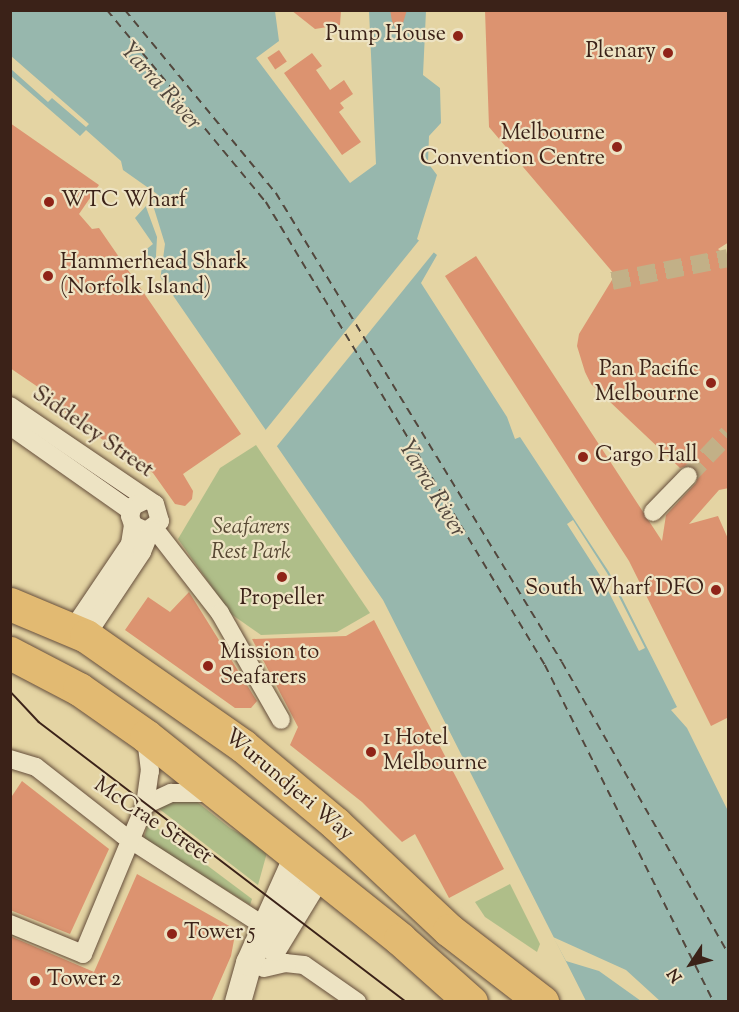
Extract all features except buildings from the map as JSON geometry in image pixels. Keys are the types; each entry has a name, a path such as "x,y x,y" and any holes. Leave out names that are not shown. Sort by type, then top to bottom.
{"highway":[{"name":"Wurundjeri Way","path":"10,604 79,633 243,746 335,823 465,944 542,1002"},
{"path":"10,653 80,689 146,736 308,865 461,992"},
{"path":"308,865 330,851 335,823"}],"street":[{"name":"Siddeley Street","path":"10,406 132,518"},
{"name":"Siddeley Street","path":"10,426 55,447 146,500"},
{"path":"653,512 688,476"},
{"path":"79,633 113,580 130,544 132,518 137,503 146,500 156,504 160,512 142,552 113,580"},
{"path":"132,518 141,530 153,529"},
{"path":"153,529 220,613 281,720"},
{"path":"10,924 83,954 145,805 150,771 146,736"},
{"name":"McCrae Street","path":"10,759 36,767 130,840 266,927"},
{"path":"145,805 174,792 220,794"},
{"path":"238,1002 249,963 266,927 308,865"},
{"path":"238,1002 264,968 294,910 308,865"},
{"path":"264,968 285,963 304,966 357,1002"}],"green space":[{"name":"Seafarers Rest Park","path":"256,445 370,613 337,632 261,635 231,614 178,539 220,468"},
{"path":"171,800 196,801 230,828 268,849 258,885 158,808"},
{"path":"148,821 252,899 250,905 144,839"},
{"path":"510,884 540,944 537,952 485,917 475,902"}],"water":[{"name":"Yarra River","path":"11,11 275,11 279,41 256,58 350,183 376,164 369,11 426,11 423,75 440,88 441,123 429,136 428,163 437,175 417,239 437,255 421,283 507,417 515,439 520,437 609,572 677,707 671,710 687,728 728,811 728,1001 586,1001 383,600 143,252 153,244 135,218 157,194 123,170 121,161 86,130 80,136 11,76"}],"pier":[{"name":"WTC Wharf","path":"11,56 89,124 86,127 52,98 48,102 11,69"},
{"path":"152,202 165,244 160,281 155,274 157,237 146,207"},
{"path":"421,238 436,250 275,449 260,437"},
{"path":"573,520 607,573 645,648 639,651 601,577 567,524"},
{"path":"553,937 626,970 660,1001 641,1001 599,971 566,961"}],"ferry route":[{"path":"107,10 266,202 545,665 714,1002"},
{"path":"125,10 276,193 562,662 728,953"}],"tunnel":[{"path":"612,281 728,258"},
{"path":"688,476 728,434"}],"tram line":[{"path":"10,691 39,722 407,1002"}],"place":[{"name":"Pump House","path":"458,36"},
{"name":"Plenary","path":"668,53"},
{"name":"Melbourne Convention Centre","path":"617,147"},
{"name":"WTC Wharf","path":"49,202"},
{"name":"Hammerhead Shark (Norfolk Island)","path":"48,276"},
{"name":"Pan Pacific Melbourne","path":"711,383"},
{"name":"Cargo Hall","path":"583,457"},
{"name":"Propeller","path":"282,577"},
{"name":"South Wharf DFO","path":"716,590"},
{"name":"Mission to Seafarers","path":"208,666"},
{"name":"1 Hotel Melbourne","path":"371,752"},
{"name":"Tower 5","path":"172,934"},
{"name":"Tower 2","path":"35,981"}]}
